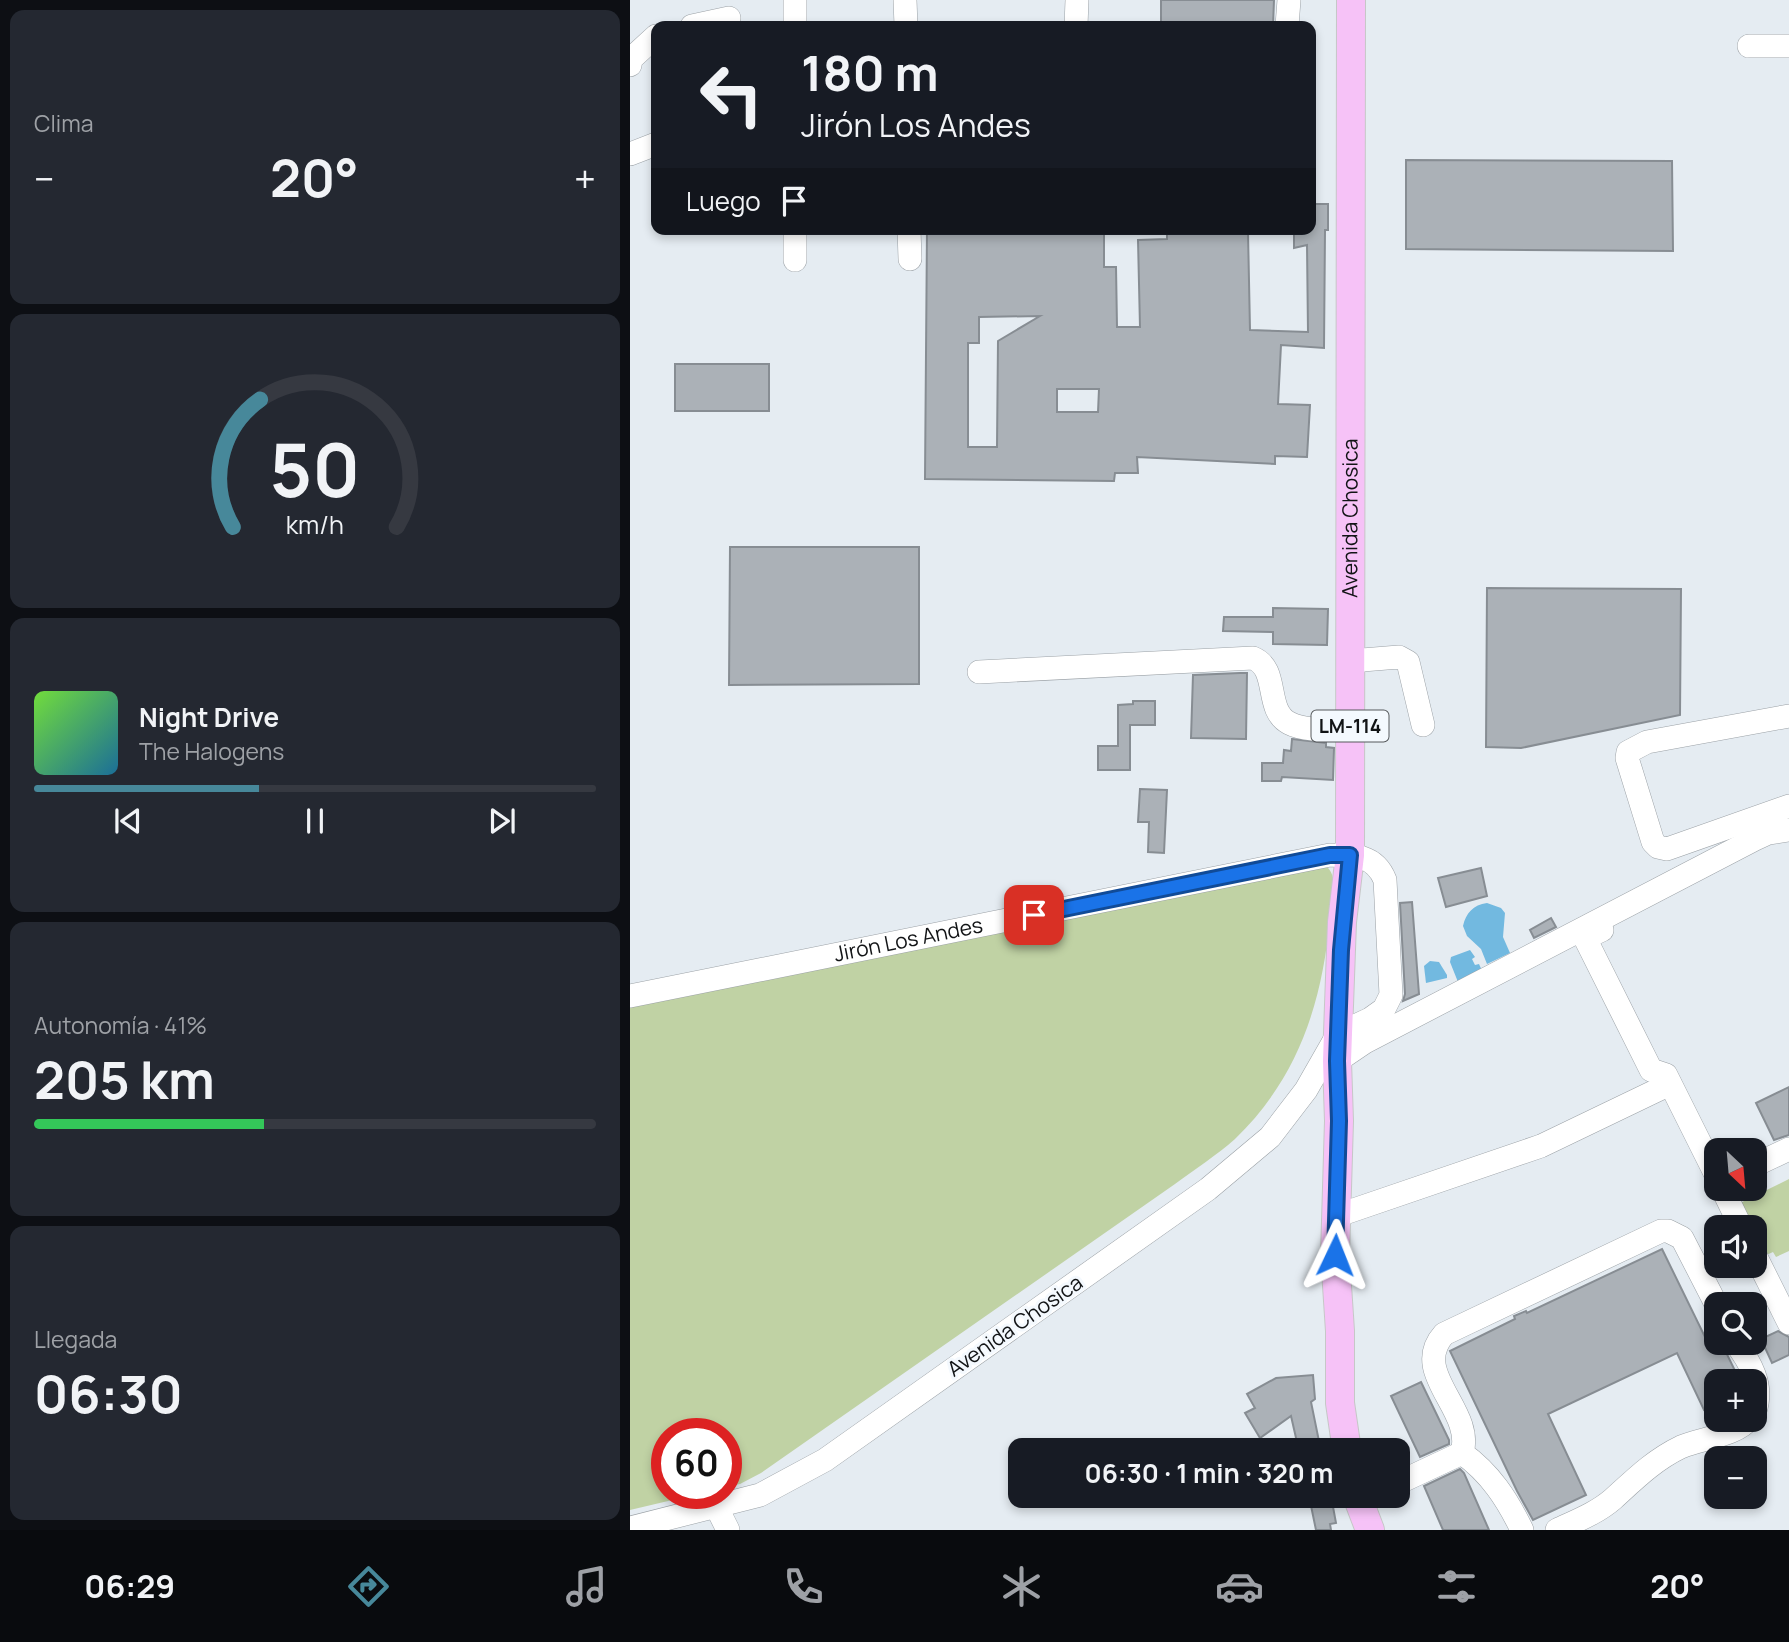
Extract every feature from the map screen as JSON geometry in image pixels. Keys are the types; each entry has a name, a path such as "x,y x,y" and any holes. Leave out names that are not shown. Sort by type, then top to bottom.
{"main road":[{"name":"Avenida Chosica","path":"1345,1438 1340,1403 1340,1331 1335,1255 1339,1121 1337,1047 1342,922 1350,855 1351,0"},
{"path":"1362,1508 1370,1530"}],"street":[{"path":"795,0 795,21"},
{"path":"905,0 905,21"},
{"path":"1076,21 1077,0"},
{"path":"1287,21 1289,0"},
{"path":"715,21 729,18"},
{"path":"630,65 631,59 651,41"},
{"path":"1749,46 1789,46"},
{"path":"630,154 651,146"},
{"path":"795,235 795,260"},
{"path":"909,235 910,259"},
{"path":"1350,660 1399,657 1408,662 1423,724"},
{"path":"979,672 1253,658 1261,661 1267,669 1278,712 1288,723 1317,729 1350,729"},
{"path":"1789,716 1647,742 1629,752 1627,758 1653,842 1658,847 1667,849 1789,806"},
{"path":"1337,1047 1365,1042 1755,839 1768,833 1789,830"},
{"name":"Jirón Los Andes","path":"630,996 1330,855 1350,855"},
{"path":"1337,1047 1384,1009 1391,995 1385,880 1380,867 1368,859 1350,855"},
{"path":"1598,921 1602,930 1586,938 1651,1070 1666,1075 1704,1151"},
{"name":"Avenida Chosica","path":"742,1500 760,1495 825,1460 1208,1189 1269,1136 1337,1047"},
{"path":"1336,1216 1541,1146 1670,1084"},
{"path":"1768,1159 1789,1149"},
{"path":"1410,1477 1462,1453 1465,1444 1463,1428 1433,1367 1434,1349 1444,1334 1661,1231 1668,1231 1682,1238 1710,1292"},
{"path":"1766,1278 1789,1323"},
{"path":"1557,1530 1583,1518 1611,1500 1634,1477 1656,1461 1698,1440 1728,1432"},
{"path":"1462,1453 1482,1467 1500,1489 1522,1530"},
{"name":"Avenida Chosica","path":"630,1528 704,1509"},
{"path":"718,1509 728,1530"}],"green space":[{"path":"1327,867 1333,877 1321,980 1303,1038 1275,1091 1257,1116 1235,1139 1175,1184 761,1473 742,1483 742,1418 651,1418 651,1505 630,1510 630,1006"},
{"path":"1789,1179 1789,1251 1776,1257 1773,1252 1767,1255 1767,1215 1739,1215 1734,1206 1744,1201 1767,1201 1768,1189"}],"water":[{"path":"1487,903 1501,908 1505,913 1503,937 1510,953 1487,964 1481,949 1467,936 1463,926 1471,910"},
{"path":"1470,950 1475,957 1472,959 1475,965 1479,964 1484,975 1460,987 1450,962 1451,957"},
{"path":"1430,961 1439,962 1447,978 1426,983 1424,966"}],"building":[{"path":"1161,0 1274,0 1273,21 1161,21"},
{"path":"1406,160 1672,161 1673,251 1406,249"},
{"path":"1316,204 1328,204 1328,230 1325,230 1324,348 1281,345 1278,404 1310,405 1307,457 1275,456 1275,464 1137,457 1138,473 1115,473 1114,481 925,479 927,235 1104,235 1104,267 1116,267 1117,327 1140,327 1138,240 1167,239 1167,235 1248,235 1250,330 1308,332 1307,245 1294,248 1294,235 1316,235","holes":["1040,316 998,341 997,447 968,447 968,343 979,343 979,317","1057,389 1099,389 1098,412 1057,412"]},
{"path":"675,364 769,364 769,411 675,411"},
{"path":"730,547 919,547 919,684 729,685"},
{"path":"1487,588 1681,589 1680,715 1521,748 1486,747"},
{"path":"1273,608 1328,609 1327,645 1273,644 1273,632 1223,631 1224,617 1273,617"},
{"path":"1247,673 1246,739 1191,738 1193,675"},
{"path":"1133,701 1155,701 1155,725 1130,725 1130,770 1098,770 1098,746 1118,746 1118,705 1133,704"},
{"path":"1292,739 1326,743 1326,747 1334,748 1333,780 1282,777 1281,781 1262,781 1262,763 1283,763 1284,750 1291,751"},
{"path":"1140,789 1167,790 1164,853 1148,852 1149,822 1138,822"},
{"path":"1481,868 1487,896 1446,907 1438,878"},
{"path":"1412,902 1419,994 1403,1001 1405,994 1400,903"},
{"path":"1551,918 1556,927 1534,938 1530,930"},
{"path":"1789,1087 1789,1135 1774,1140 1756,1103"},
{"path":"1662,1249 1704,1335 1704,1355 1727,1355 1734,1369 1704,1369 1704,1410 1677,1353 1548,1414 1586,1495 1533,1520 1450,1351 1515,1319 1514,1316 1526,1311 1527,1313"},
{"path":"1778,1331 1789,1337 1789,1355 1772,1363 1767,1352 1767,1336"},
{"path":"1313,1375 1315,1399 1311,1402 1318,1438 1296,1438 1291,1416 1260,1438 1245,1413 1255,1408 1247,1394 1276,1378"},
{"path":"1421,1382 1449,1444 1420,1457 1391,1396"},
{"path":"1460,1469 1489,1530 1443,1530 1424,1486"},
{"path":"1311,1508 1333,1508 1336,1523 1330,1524 1331,1530 1316,1530"}],"route":[{"path":"1034,915 1330,855 1350,855 1342,922 1335,1255"}]}
